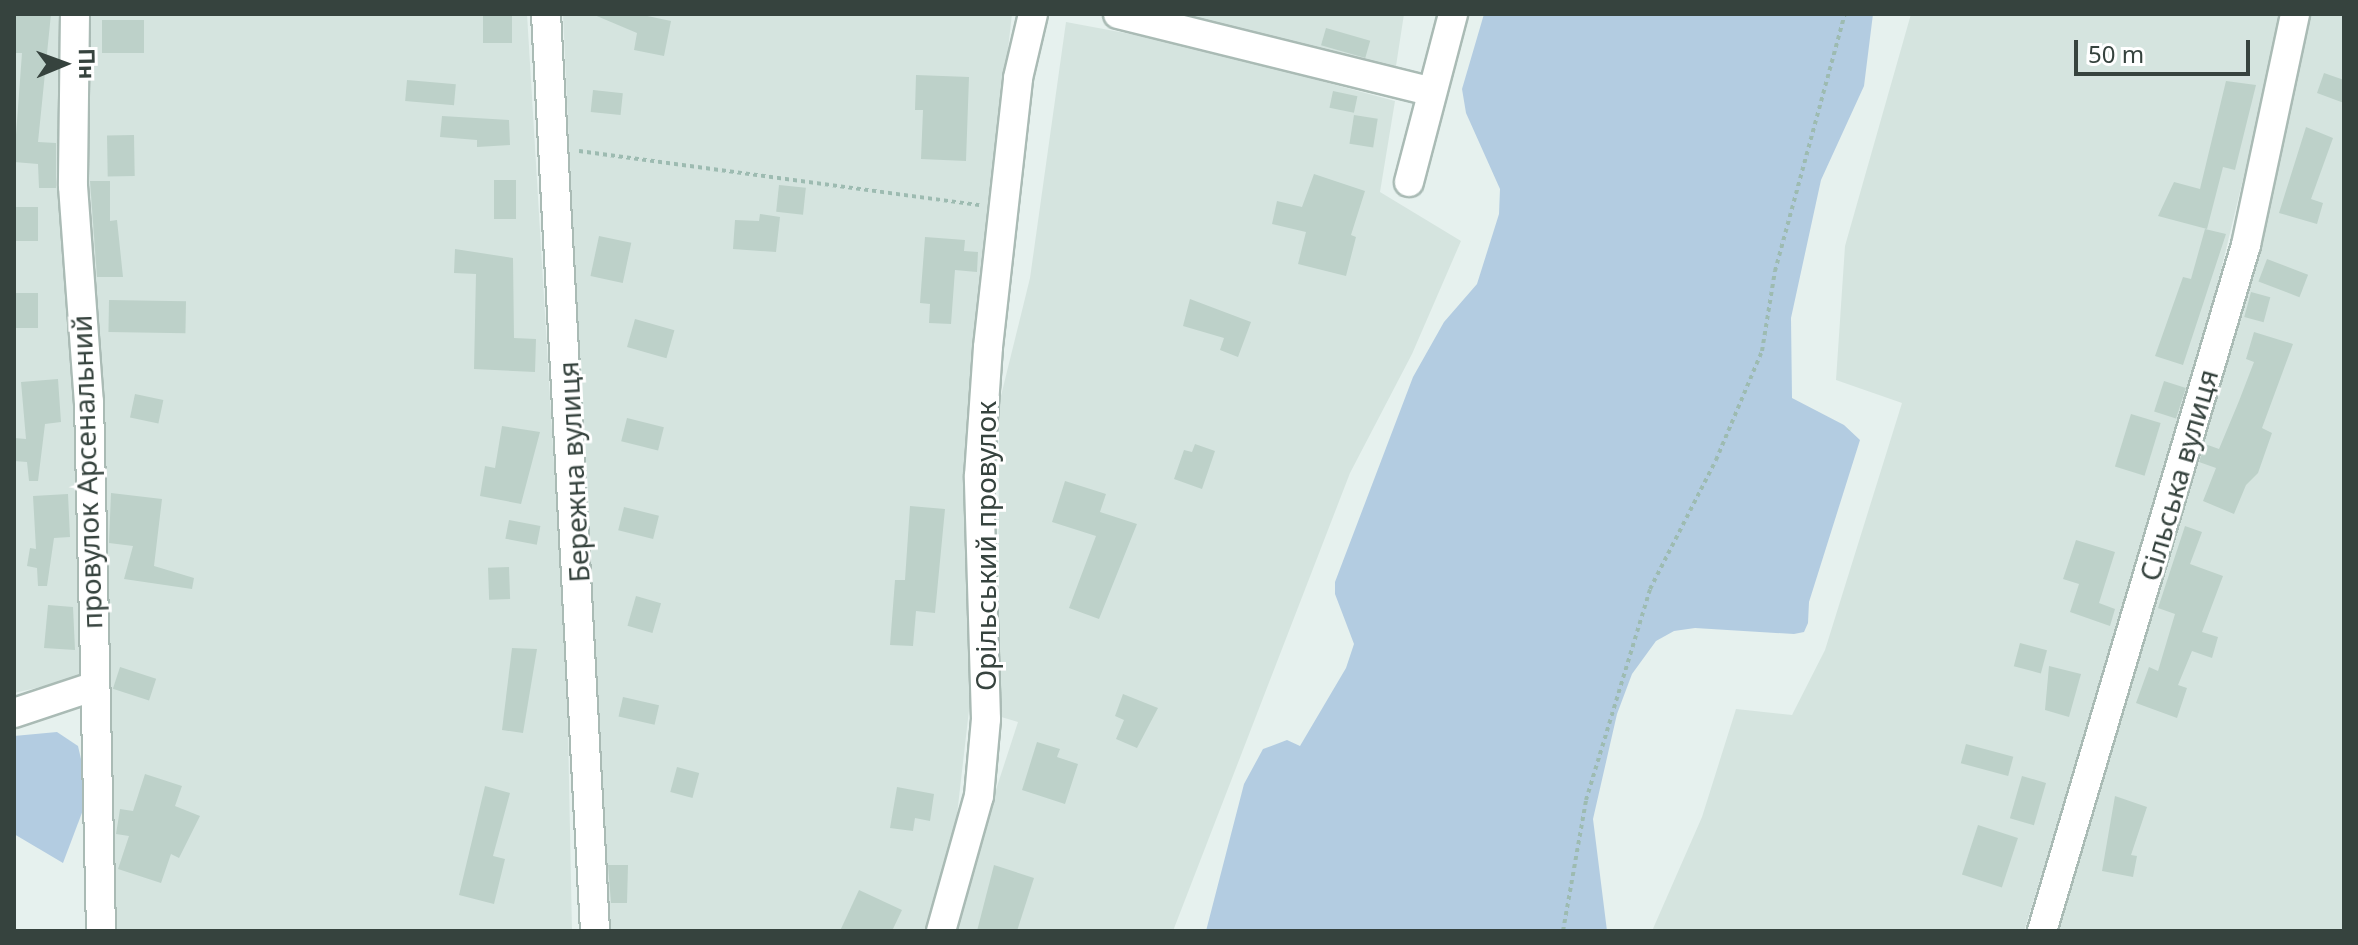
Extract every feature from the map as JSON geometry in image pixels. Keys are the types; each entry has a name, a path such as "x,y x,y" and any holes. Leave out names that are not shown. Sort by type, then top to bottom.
{"street":[{"name":"провулок Арсенальний","path":"75,14 73,186 89,402 92,687 101,931"},
{"name":"Бережна вулиця","path":"546,14 595,931"},
{"name":"Орільський провулок","path":"941,931 979,796 986,719 979,476 1002,209 1018,78 1033,14"},
{"path":"1118,14 1429,91"},
{"path":"1409,182 1429,91 1453,14"},
{"name":"Сільська вулиця","path":"2042,931 2246,245 2295,14"},
{"path":"14,713 92,687"}],"path":[{"path":"1563,931 1586,800 1650,589 1716,460 1762,351 1775,271 1845,14"},
{"path":"553,148 1002,209"}],"shaded area":[{"path":"14,14 62,14 69,324 80,497 81,678 14,693"},
{"path":"86,14 527,14 567,681 572,931 113,931 86,209"},
{"path":"563,14 1012,14 993,179 973,675 953,850 925,931 605,931"},
{"path":"1182,14 1404,14 1396,66 1355,62"},
{"path":"1484,14 1873,14 1864,86 1821,180 1791,318 1792,398 1844,425 1860,440 1809,602 1808,623 1804,632 1794,634 1695,628 1674,631 1656,641 1632,674 1617,714 1593,819 1607,931 1206,931 1244,784 1263,749 1287,740 1300,746 1346,668 1354,644 1335,594 1335,582 1413,377 1444,322 1477,284 1499,214 1500,189 1466,113 1462,89"},
{"path":"1911,14 2283,14 2185,419 2024,931 1652,931 1702,817 1736,709 1792,715 1825,650 1902,403 1836,380 1845,246"},
{"path":"2309,14 2344,14 2344,931 2058,931 2107,752 2235,336 2275,185"},
{"path":"1066,22 1184,44 1395,101 1380,192 1461,241 1412,354 1350,473 1173,931 950,931 1018,722 998,716 999,404 1030,278"},
{"path":"57,732 78,746 84,772 83,810 63,863 14,834 14,736"}],"building":[{"path":"14,14 51,14 38,142 56,143 56,188 39,188 38,164 14,162 22,53 14,53"},
{"path":"483,14 512,14 512,43 483,43"},
{"path":"592,14 638,14 671,21 664,56 634,50 637,33"},
{"path":"102,20 144,20 144,53 102,53"},
{"path":"1326,28 1370,41 1365,58 1321,45"},
{"path":"2324,73 2344,80 2344,103 2317,93"},
{"path":"916,75 969,77 966,161 921,159 923,110 915,110"},
{"path":"407,80 456,84 454,105 405,101"},
{"path":"2226,81 2256,85 2235,170 2223,167 2207,229 2158,216 2174,182 2200,189"},
{"path":"593,90 623,93 621,115 591,112"},
{"path":"1333,91 1357,96 1354,113 1329,108"},
{"path":"1354,115 1378,119 1373,147 1349,144"},
{"path":"442,116 509,120 510,145 477,147 477,140 440,137"},
{"path":"2306,127 2333,138 2311,199 2323,203 2317,224 2279,213"},
{"path":"107,135 134,135 135,176 108,176"},
{"path":"1314,174 1365,191 1351,235 1356,237 1346,276 1298,264 1306,232 1272,224 1277,201 1302,207"},
{"path":"494,180 516,180 516,219 494,219"},
{"path":"90,181 110,181 110,221 117,220 123,277 97,277"},
{"path":"779,185 806,188 803,215 776,212"},
{"path":"14,207 38,207 38,241 14,241"},
{"path":"760,214 780,217 776,252 733,249 735,220 759,221"},
{"path":"2205,229 2226,234 2183,365 2155,356 2183,277 2191,279"},
{"path":"599,236 631,243 623,283 590,276"},
{"path":"925,237 965,240 964,251 978,252 977,272 955,270 951,324 929,323 930,304 920,303"},
{"path":"455,249 513,258 514,338 536,339 535,372 474,369 476,274 454,273"},
{"path":"2267,259 2308,275 2299,297 2258,281"},
{"path":"2251,292 2270,297 2264,322 2244,317"},
{"path":"15,293 38,293 38,328 15,328"},
{"path":"1190,299 1251,322 1238,357 1220,350 1224,338 1183,326"},
{"path":"109,300 186,301 185,333 108,332"},
{"path":"635,319 674,330 666,358 627,347"},
{"path":"2254,332 2293,344 2262,428 2272,433 2258,473 2246,485 2234,514 2203,501 2216,468 2199,462 2205,444 2219,449 2254,362 2246,359"},
{"path":"58,379 61,422 45,424 38,481 29,481 27,462 14,461 14,438 26,439 21,382"},
{"path":"2164,381 2186,388 2176,419 2154,411"},
{"path":"135,394 163,400 158,424 130,417"},
{"path":"2131,414 2161,423 2145,476 2115,467"},
{"path":"627,418 664,427 658,450 621,441"},
{"path":"502,426 540,432 521,504 480,496 485,466 495,468"},
{"path":"1195,444 1215,451 1202,489 1174,479 1184,450 1192,452"},
{"path":"1065,481 1106,494 1100,512 1137,524 1099,619 1069,608 1096,536 1052,522"},
{"path":"111,493 162,499 154,566 194,578 192,589 124,579 133,546 109,543"},
{"path":"68,494 70,537 54,538 47,586 38,586 37,568 27,566 30,548 36,549 33,496"},
{"path":"910,506 945,509 935,613 916,611 913,646 890,645 895,580 905,580"},
{"path":"624,507 659,516 653,539 618,530"},
{"path":"509,520 540,526 537,545 505,539"},
{"path":"2185,526 2202,532 2190,564 2223,576 2202,632 2218,637 2212,658 2192,651 2178,685 2187,688 2177,718 2136,703 2149,667 2158,671 2175,614 2158,608"},
{"path":"2076,540 2115,552 2099,603 2115,609 2110,626 2070,612 2079,584 2063,579"},
{"path":"509,567 510,599 489,600 488,568"},
{"path":"636,596 661,603 652,633 627,626"},
{"path":"48,605 73,607 75,650 44,648"},
{"path":"2020,643 2047,650 2041,673 2014,666"},
{"path":"512,648 537,649 523,733 502,730"},
{"path":"2049,666 2081,674 2069,717 2045,710"},
{"path":"120,667 156,679 149,701 113,689"},
{"path":"1123,694 1158,708 1137,748 1116,739 1124,720 1115,716"},
{"path":"623,697 659,705 655,725 619,716"},
{"path":"1037,742 1060,749 1057,757 1078,764 1065,804 1022,790"},
{"path":"1966,744 2013,757 2008,776 1961,763"},
{"path":"677,767 699,773 692,798 670,792"},
{"path":"145,774 182,786 175,806 200,816 179,858 171,854 161,883 118,869 129,836 116,834 120,809 133,811"},
{"path":"2022,776 2046,783 2034,825 2010,818"},
{"path":"485,786 510,793 493,856 505,859 494,904 459,895"},
{"path":"897,787 934,794 930,821 915,818 913,831 890,828"},
{"path":"2115,796 2147,807 2131,855 2137,856 2133,877 2102,871"},
{"path":"1978,825 2018,838 2002,887 1962,874"},
{"path":"608,865 628,865 627,903 611,903"},
{"path":"994,865 1034,878 1017,931 977,931"},
{"path":"859,890 902,910 892,931 840,931"}]}
